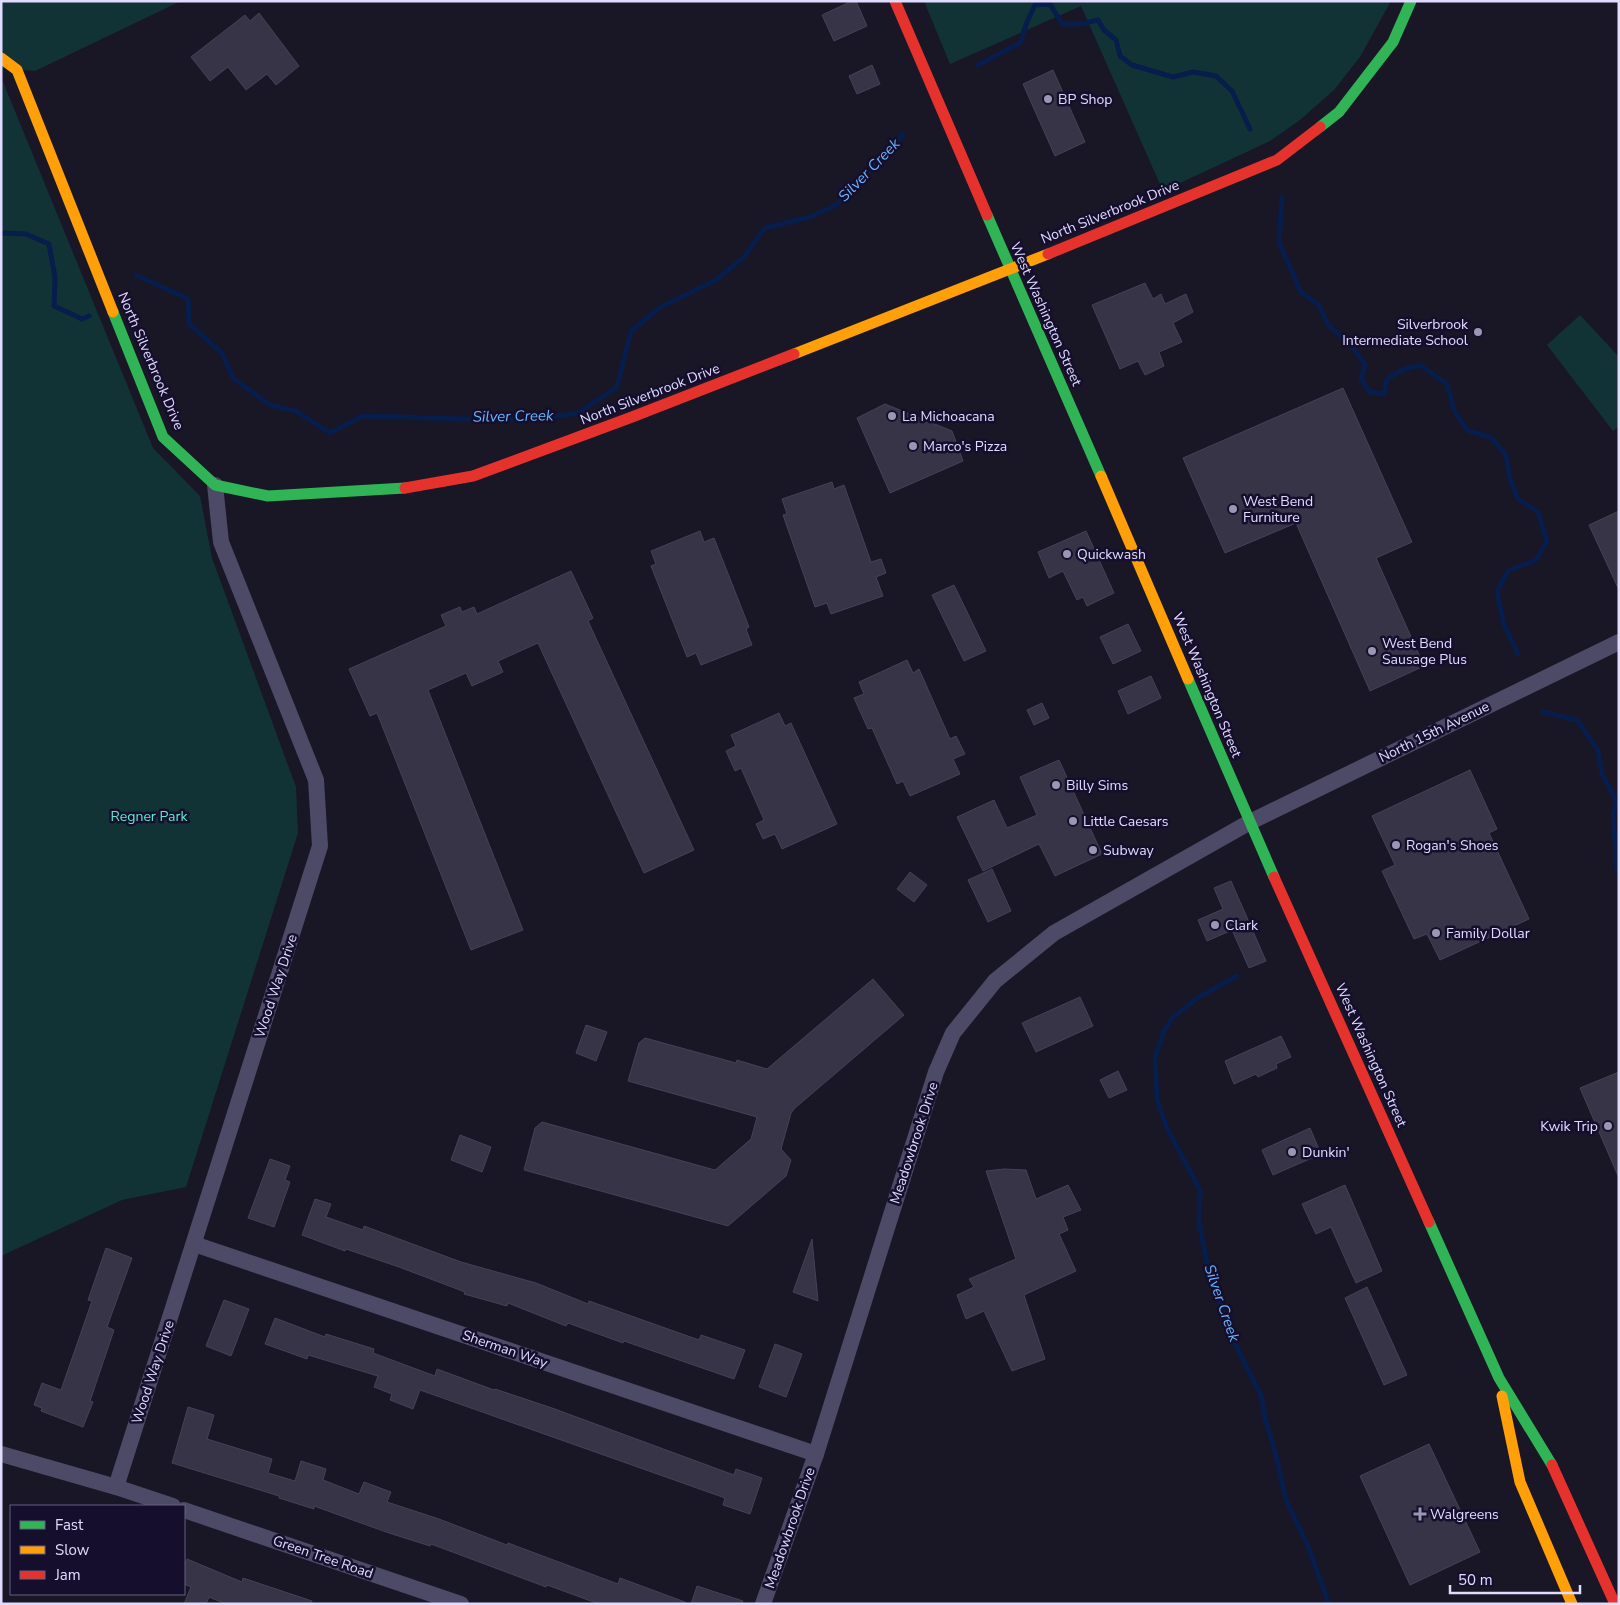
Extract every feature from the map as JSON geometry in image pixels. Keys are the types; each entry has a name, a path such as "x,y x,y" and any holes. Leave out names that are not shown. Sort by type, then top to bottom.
{"main road":[{"name":"West Washington Street","path":"894,1 1250,822 1499,1378 1553,1466 1615,1604"},
{"name":"North Silverbrook Drive","path":"1,58 17,70 163,437 215,485 268,496 396,490 474,476 632,417 1010,270 1276,160 1339,112 1393,42 1410,1"},
{"name":"West Washington Street","path":"1499,1378 1520,1482 1572,1604"}],"street":[{"name":"Wood Way Drive","path":"116,1487 320,846 316,780 222,542 215,485"},
{"name":"North 15th Avenue","path":"1250,822 1619,642"},
{"name":"Meadowbrook Drive","path":"763,1604 816,1454 936,1072 953,1032 995,981 1054,933 1250,822"},
{"name":"Sherman Way","path":"194,1244 816,1454"},
{"path":"1,1454 116,1487 170,1505"},
{"name":"Green Tree Road","path":"185,1510 461,1604"}],"green space":[{"path":"1,1 181,1 35,71 1,68"},
{"path":"924,1 1391,1 1360,57 1334,90 1300,120 1270,141 1163,191 1081,6 950,64"},
{"name":"Regner Park","path":"1,77 153,448 200,496 212,558 296,787 298,833 186,1187 122,1200 1,1256"},
{"path":"1580,315 1619,357 1619,426 1613,431 1547,345"}],"building":[{"path":"852,1 856,1 867,26 834,41 822,15"},
{"path":"259,13 299,66 276,85 267,74 246,90 228,67 210,81 191,57 245,15 250,21"},
{"path":"872,65 880,84 857,94 849,76"},
{"name":"BP Shop","path":"1053,70 1085,142 1055,156 1023,84"},
{"path":"1145,283 1153,299 1161,294 1165,304 1186,294 1193,312 1173,323 1182,342 1159,352 1164,366 1145,375 1138,361 1120,369 1092,305"},
{"path":"1343,388 1412,542 1376,558 1424,666 1370,691 1296,523 1225,553 1183,458"},
{"name":"Marco's Pizza","path":"885,404 952,431 963,461 890,493 857,418"},
{"path":"832,482 834,489 844,485 871,562 881,559 886,573 876,577 883,596 831,614 827,603 815,607 783,515 787,514 782,499"},
{"path":"1619,511 1619,590 1589,525"},
{"path":"700,531 704,542 714,538 749,627 746,629 752,645 701,665 696,653 687,657 651,566 656,564 651,551"},
{"path":"1086,531 1114,593 1087,606 1083,597 1077,600 1063,571 1049,578 1038,552"},
{"path":"571,571 593,618 588,621 694,850 644,873 538,643 498,661 503,672 472,686 466,673 428,690 523,930 471,950 377,713 370,716 349,669 446,626 441,615 460,607 462,612 474,607 477,614"},
{"path":"954,585 986,651 964,661 932,595"},
{"path":"1128,624 1141,651 1113,664 1100,637"},
{"path":"907,660 913,673 919,669 950,739 956,736 965,754 953,759 960,774 910,796 903,781 897,784 872,728 868,729 854,698 864,694 859,682"},
{"path":"1151,676 1161,698 1128,714 1118,691"},
{"path":"1042,703 1049,718 1034,725 1027,710"},
{"path":"779,713 785,726 791,723 837,824 782,849 775,834 763,839 756,824 764,820 741,768 735,771 726,751 736,746 731,735"},
{"path":"1059,760 1102,854 1055,876 1039,844 983,871 957,817 994,800 1007,828 1037,815 1020,777"},
{"path":"1470,770 1497,829 1489,833 1529,919 1440,960 1427,934 1414,939 1382,871 1395,865 1372,816"},
{"path":"992,869 1011,911 988,922 968,880"},
{"path":"910,872 927,885 914,902 897,889"},
{"name":"Clark","path":"1231,881 1266,961 1249,968 1232,930 1207,941 1198,920 1223,909 1214,888"},
{"path":"873,979 904,1015 795,1108 791,1113 781,1149 791,1160 786,1176 728,1226 524,1170 535,1128 542,1122 715,1170 751,1139 757,1117 628,1081 639,1043 645,1038 736,1063 737,1060 767,1069"},
{"path":"1080,997 1093,1026 1036,1052 1022,1023"},
{"path":"586,1025 607,1032 596,1061 576,1053"},
{"path":"1281,1036 1291,1057 1276,1064 1277,1068 1258,1077 1256,1074 1234,1084 1225,1061"},
{"path":"1118,1071 1127,1090 1109,1098 1100,1080"},
{"name":"Kwik Trip","path":"1619,1072 1619,1178 1580,1088"},
{"name":"Dunkin'","path":"1310,1128 1321,1154 1273,1175 1262,1150"},
{"path":"460,1135 491,1147 482,1172 451,1160"},
{"path":"270,1159 290,1166 285,1180 290,1182 274,1227 248,1218"},
{"path":"1004,1169 1026,1170 1036,1199 1068,1185 1081,1210 1063,1217 1068,1230 1059,1234 1076,1271 1024,1295 1045,1359 1012,1371 984,1311 966,1319 957,1295 974,1287 969,1279 1016,1259 986,1171"},
{"path":"1345,1185 1382,1271 1356,1283 1331,1227 1316,1234 1302,1204"},
{"path":"315,1199 331,1204 326,1217 363,1230 364,1226 461,1262 536,1283 588,1304 589,1301 699,1340 701,1335 745,1350 734,1379 568,1323 566,1326 508,1303 507,1306 464,1294 465,1292 399,1267 346,1249 345,1251 302,1235"},
{"path":"812,1239 818,1301 793,1292"},
{"path":"106,1248 132,1258 107,1327 114,1330 90,1401 93,1402 83,1427 41,1411 42,1408 34,1405 42,1383 61,1390 92,1301 88,1300"},
{"path":"1367,1287 1407,1375 1384,1385 1345,1298"},
{"path":"224,1300 249,1309 231,1356 206,1346"},
{"path":"275,1318 325,1337 326,1334 374,1349 373,1353 435,1376 437,1369 494,1390 552,1408 734,1475 736,1469 762,1478 750,1514 723,1505 725,1498 420,1390 413,1409 390,1400 392,1394 374,1387 378,1376 308,1355 307,1359 265,1344"},
{"path":"775,1344 802,1354 786,1397 759,1387"},
{"path":"188,1407 214,1415 207,1439 272,1459 268,1473 295,1481 301,1461 326,1469 323,1480 359,1494 364,1482 391,1492 387,1502 439,1519 507,1545 508,1543 618,1584 620,1578 685,1602 685,1604 599,1604 547,1585 546,1587 431,1544 430,1546 314,1506 314,1509 279,1498 279,1496 172,1463"},
{"name":"Walgreens","path":"1429,1444 1480,1552 1410,1585 1360,1476"},
{"path":"187,1559 242,1582 243,1578 312,1601 311,1604 226,1604 209,1597 206,1604 184,1604 191,1587 185,1584 185,1564"},
{"path":"697,1586 743,1601 742,1604 691,1604"}],"waterway":[{"name":"Silver Creek","path":"978,65 1020,43 1035,5 1050,4 1062,24 1081,24 1098,20 1104,30 1116,40 1120,56 1132,65 1173,77 1193,72 1216,76 1232,91 1250,129"},
{"name":"Silver Creek","path":"136,275 188,299 189,324 222,353 233,378 270,405 296,411 330,433 363,416 536,419 578,413 617,387 631,331 659,308 716,280 743,258 765,228 810,217 836,205 903,135"},
{"name":"Silver Creek","path":"1282,197 1279,242 1301,292 1319,305 1328,325 1349,343 1365,364 1361,379 1370,392 1384,394 1387,379 1402,370 1420,365 1447,384 1454,410 1467,430 1492,438 1506,455 1510,479 1518,499 1538,512 1547,541 1536,560 1508,571 1497,591 1503,622 1518,654"},
{"name":"Silver Creek","path":"1,233 26,234 49,244 55,277 54,306 82,319 89,316"},
{"name":"Silver Creek","path":"1543,712 1577,720 1598,750 1602,774 1616,800 1613,816 1617,871"},
{"name":"Silver Creek","path":"1237,976 1199,997 1173,1017 1163,1033 1155,1058 1157,1100 1167,1128 1200,1190 1199,1223 1211,1282 1238,1350 1261,1395 1286,1500 1308,1546 1329,1604"}],"traffic: fast":[{"path":"1320,127 1339,112 1393,42 1411,1"},
{"path":"987,215 1101,476"},
{"path":"113,312 163,437 215,485 268,496 405,488"},
{"path":"1188,679 1274,877"},
{"path":"1429,1222 1499,1378 1552,1465"}],"traffic: slow":[{"path":"1,58 17,70 113,312"},
{"path":"794,354 1048,254"},
{"path":"1101,476 1188,679"},
{"path":"1502,1396 1520,1482 1572,1604"}],"traffic: jam":[{"path":"895,1 987,215"},
{"path":"1048,254 1277,160 1320,127"},
{"path":"405,488 473,476 794,354"},
{"path":"1274,877 1429,1222"},
{"path":"1552,1465 1615,1604"}],"place":[{"name":"BP Shop","path":"1048,99"},
{"name":"Silverbrook Intermediate School","path":"1478,332"},
{"name":"La Michoacana","path":"892,416"},
{"name":"Marco's Pizza","path":"913,446"},
{"name":"West Bend Furniture","path":"1233,509"},
{"name":"Quickwash","path":"1067,554"},
{"name":"West Bend Sausage Plus","path":"1372,651"},
{"name":"Billy Sims","path":"1056,785"},
{"name":"Little Caesars","path":"1073,821"},
{"name":"Rogan's Shoes","path":"1396,845"},
{"name":"Subway","path":"1093,850"},
{"name":"Clark","path":"1215,925"},
{"name":"Family Dollar","path":"1436,933"},
{"name":"Kwik Trip","path":"1608,1126"},
{"name":"Dunkin'","path":"1292,1152"},
{"name":"Walgreens","path":"1420,1514"}]}
